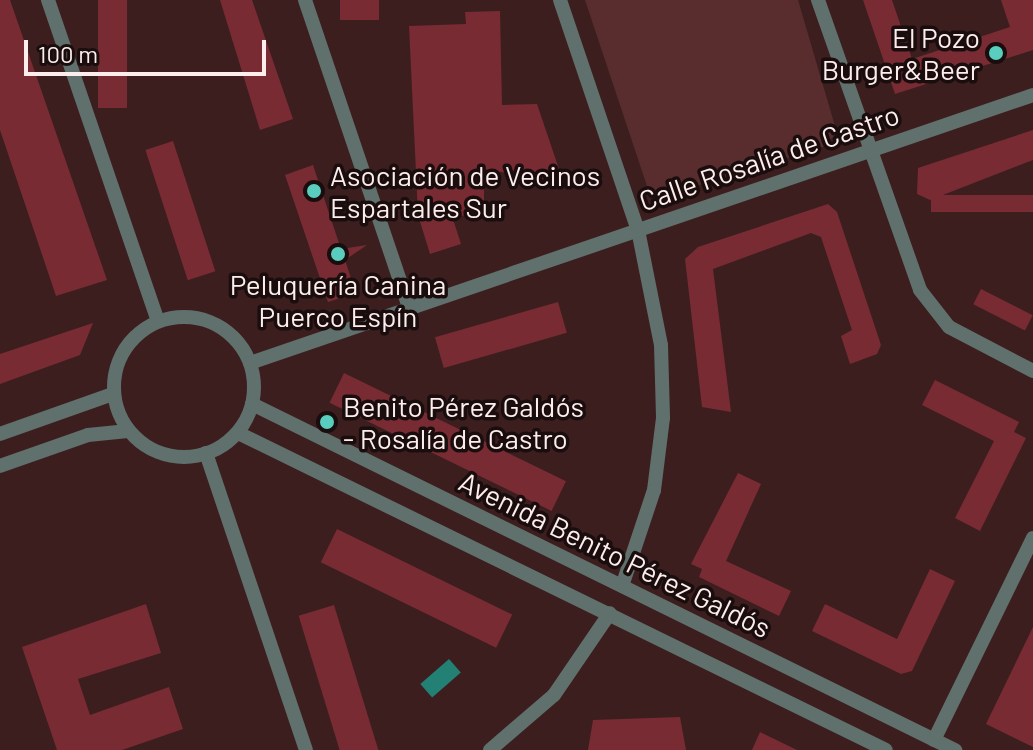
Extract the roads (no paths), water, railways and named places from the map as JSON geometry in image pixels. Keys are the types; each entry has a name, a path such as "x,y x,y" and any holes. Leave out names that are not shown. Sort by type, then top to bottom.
{"street":[{"path":"48,0 158,321"},
{"path":"305,0 409,307"},
{"path":"560,0 638,230 661,345 663,418 654,490 622,586"},
{"path":"818,0 870,149 932,309 949,327 1033,371"},
{"name":"Calle Rosalía de Castro","path":"250,363 1033,95"},
{"path":"203,319 225,329 250,363 252,404 238,433 206,453 159,453 128,431 113,394 119,359 158,321 203,319"},
{"path":"0,434 113,394"},
{"name":"Avenida Benito Pérez Galdós","path":"252,404 955,750"},
{"path":"0,466 88,435 128,431"},
{"name":"Avenida Benito Pérez Galdós","path":"238,433 886,750"},
{"path":"206,453 306,750"},
{"path":"934,740 1033,538"},
{"path":"490,750 554,695 610,613"}],"water":[{"path":"449,659 461,673 432,698 420,684"}],"place":[{"name":"El Pozo Burger&Beer","path":"996,53"},
{"name":"Asociación de Vecinos Espartales Sur","path":"314,191"},
{"name":"Peluquería Canina Puerco Espín","path":"338,254"},
{"name":"Benito Pérez Galdós - Rosalía de Castro","path":"327,422"}]}
